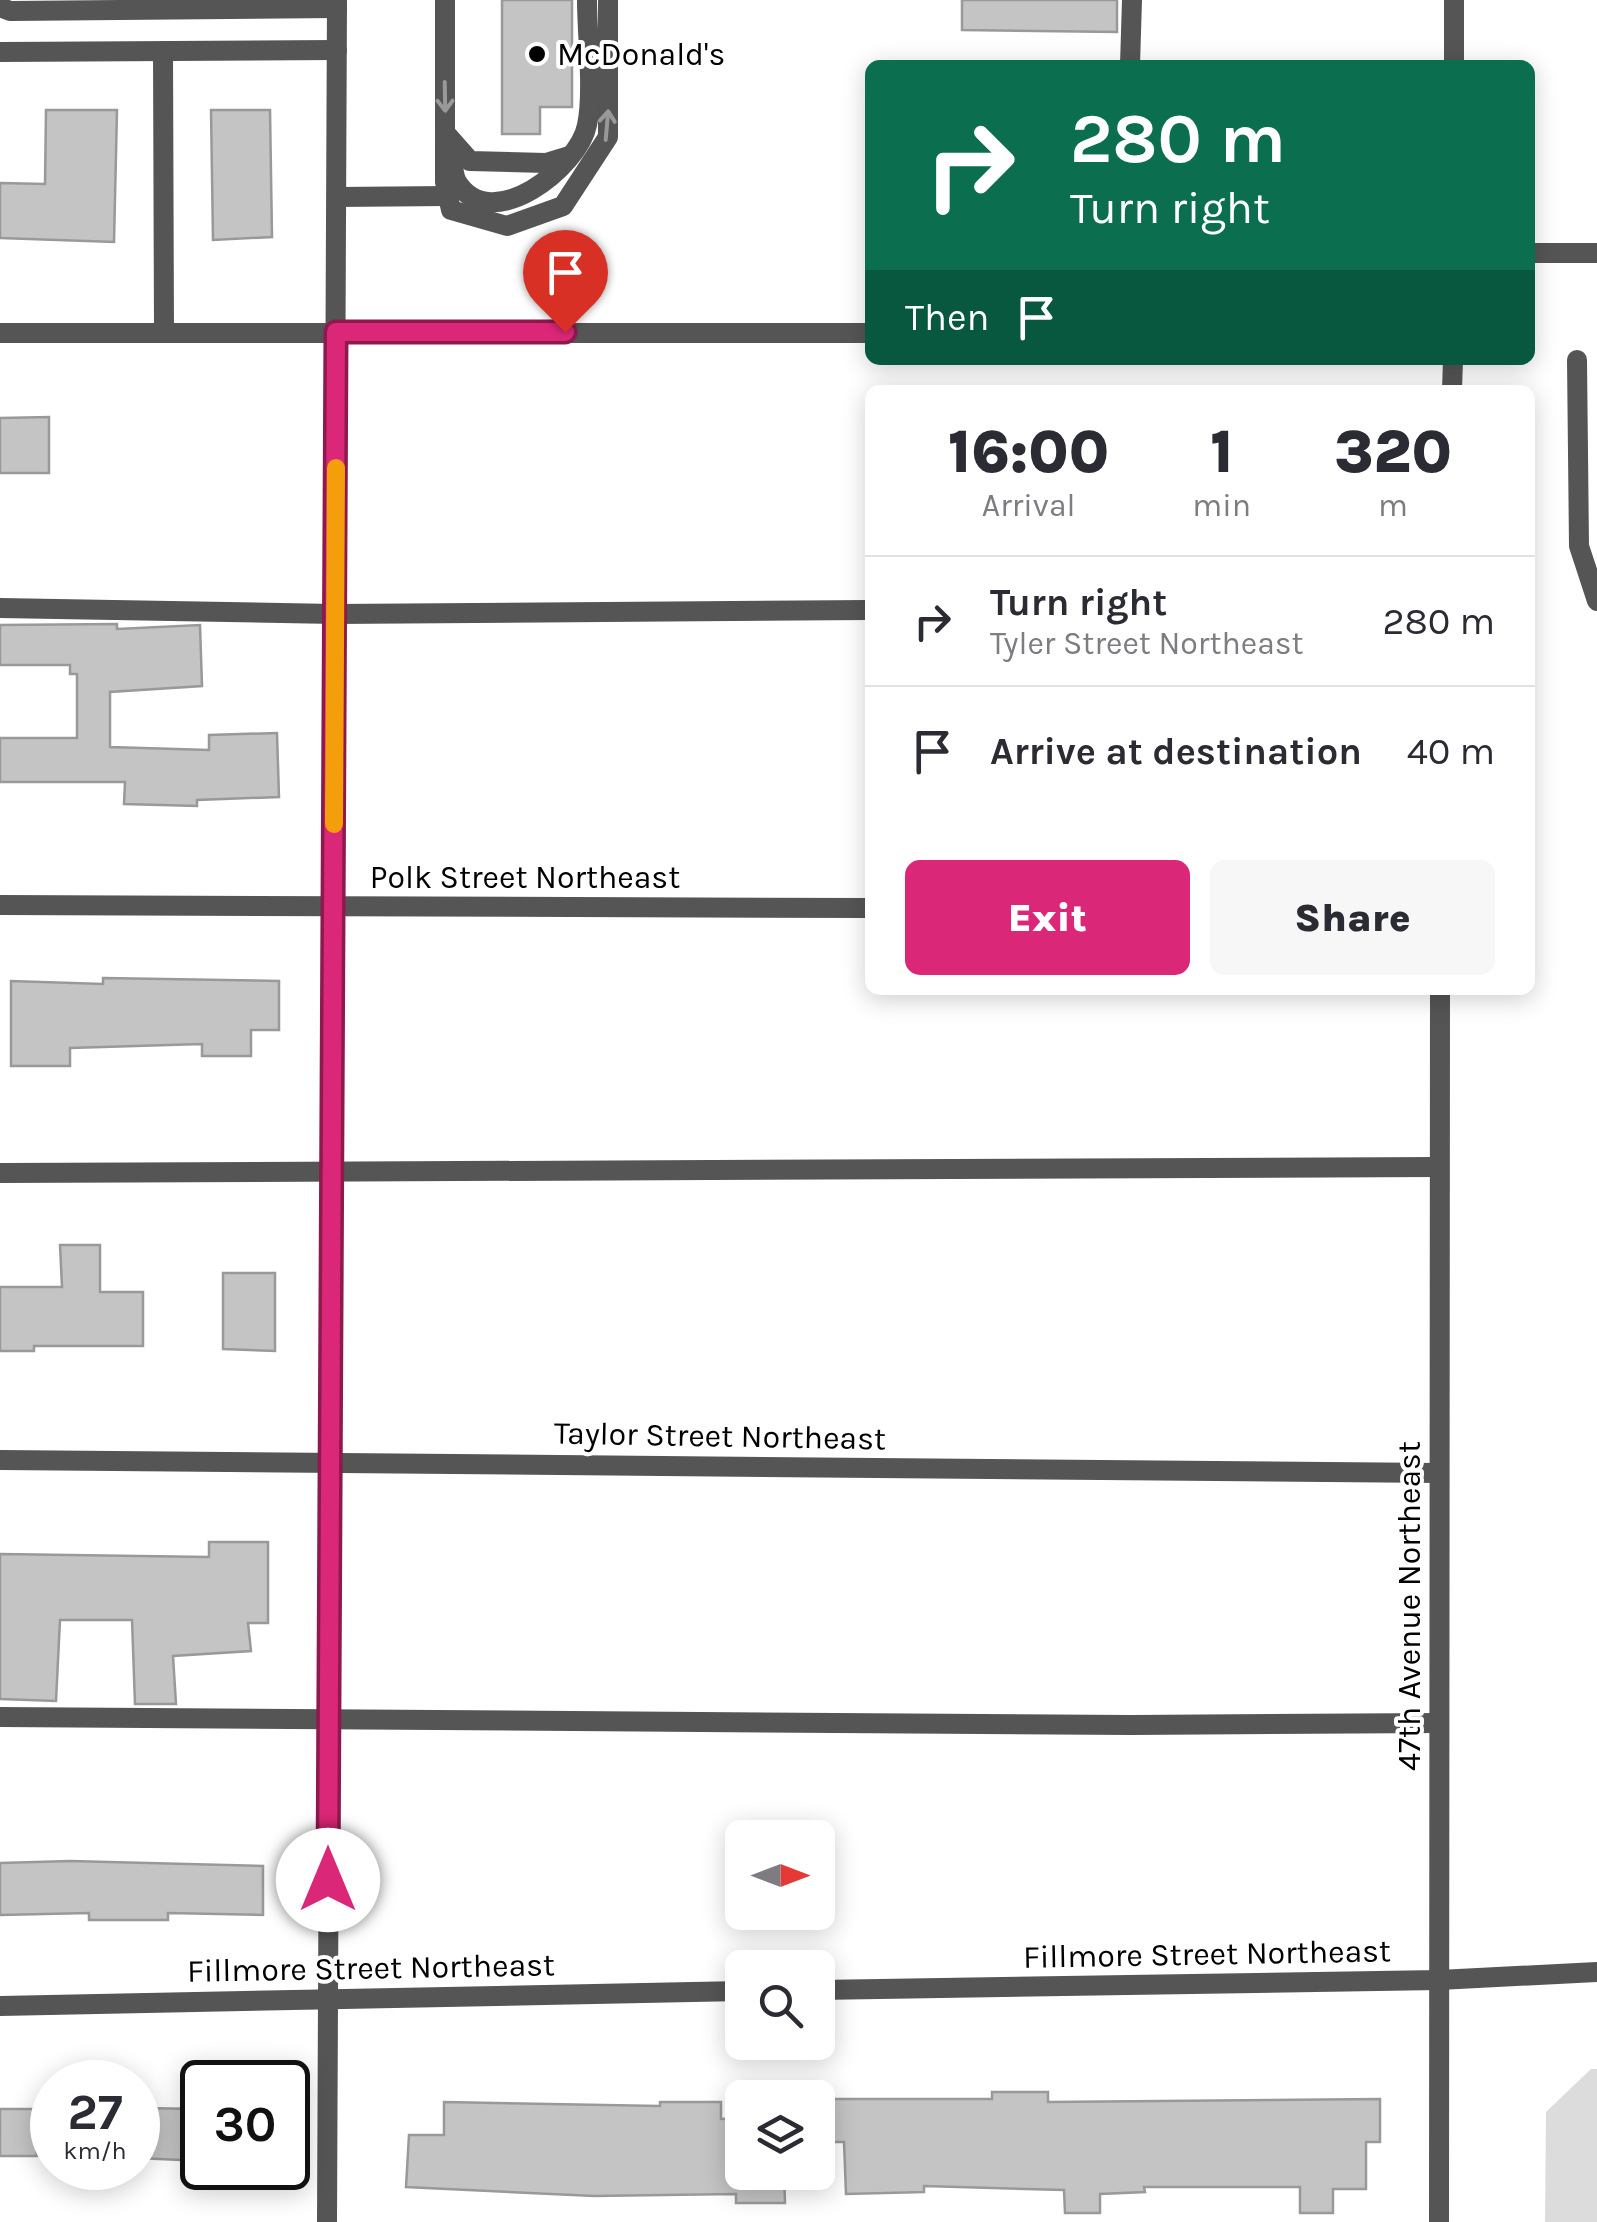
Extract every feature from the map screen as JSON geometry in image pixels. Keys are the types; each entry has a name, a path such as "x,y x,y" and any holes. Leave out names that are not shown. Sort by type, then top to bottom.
{"street":[{"path":"445,0 448,196 452,210 507,226 562,206 608,137 608,0"},
{"path":"445,134 458,183 480,200 504,201 546,184 587,127 587,0"},
{"path":"1130,60 1132,0"},
{"path":"1454,0 1454,60"},
{"path":"0,8 337,4 327,2222"},
{"path":"0,52 337,50"},
{"path":"163,51 164,332"},
{"path":"445,134 470,161 546,163 569,156"},
{"path":"337,198 448,196"},
{"path":"1535,253 1597,253"},
{"path":"0,333 865,333"},
{"path":"1577,360 1579,546 1597,601"},
{"path":"0,608 335,614 865,610"},
{"name":"Polk Street Northeast","path":"0,905 865,908"},
{"name":"47th Avenue Northeast","path":"1438,2222 1440,995"},
{"path":"0,1173 1440,1166"},
{"name":"Taylor Street Northeast","path":"0,1460 1440,1473"},
{"path":"0,1717 1440,1723"},
{"name":"Fillmore Street Northeast","path":"835,1990 1439,1980 1597,1972"},
{"name":"Fillmore Street Northeast","path":"0,2006 725,1992"}],"shaded area":[{"path":"1591,2069 1597,2069 1597,2222 1545,2222 1546,2112"}],"building":[{"name":"McDonald's","path":"502,0 572,0 572,107 540,107 540,134 502,134"},
{"path":"962,0 1117,0 1117,32 962,30"},
{"path":"46,110 117,110 114,242 0,238 0,183 45,184"},
{"path":"211,110 270,110 272,237 213,240"},
{"path":"49,417 49,473 0,473 0,418"},
{"path":"117,624 117,629 200,625 202,686 110,692 110,747 209,750 209,735 277,733 279,797 197,800 197,806 124,804 125,782 0,782 0,738 77,738 77,674 70,674 70,665 0,665 0,625"},
{"path":"103,978 279,981 279,1030 251,1030 251,1056 202,1056 202,1044 70,1048 70,1066 11,1066 11,981 103,984"},
{"path":"60,1245 100,1245 100,1292 143,1292 143,1346 34,1346 34,1351 0,1351 0,1287 62,1287"},
{"path":"223,1273 275,1273 275,1351 223,1349"},
{"path":"209,1542 268,1542 268,1623 248,1623 251,1651 173,1656 176,1704 135,1704 132,1620 60,1620 56,1701 0,1699 0,1554 209,1557"},
{"path":"0,1863 263,1866 263,1915 168,1913 168,1920 89,1920 89,1913 0,1915"},
{"path":"992,2092 1048,2092 1048,2102 1380,2099 1380,2142 1366,2142 1366,2189 1333,2189 1333,2213 1300,2213 1300,2187 1144,2187 1145,2192 1100,2194 1100,2213 1065,2213 1064,2190 924,2186 924,2192 846,2194 844,2142 835,2142 835,2099 992,2099"},
{"path":"444,2102 660,2106 660,2102 721,2102 721,2119 725,2119 725,2190 785,2190 785,2203 736,2203 736,2194 594,2196 406,2187 409,2135 444,2135"},
{"path":"160,2108 180,2109 180,2160 160,2159"},
{"path":"0,2109 30,2109 30,2156 0,2156"}],"slow traffic":[{"path":"334,824 336,468"}],"place":[{"name":"McDonald's","path":"537,54"}],"route":[{"path":"328,1880 336,332 565,332"}]}
